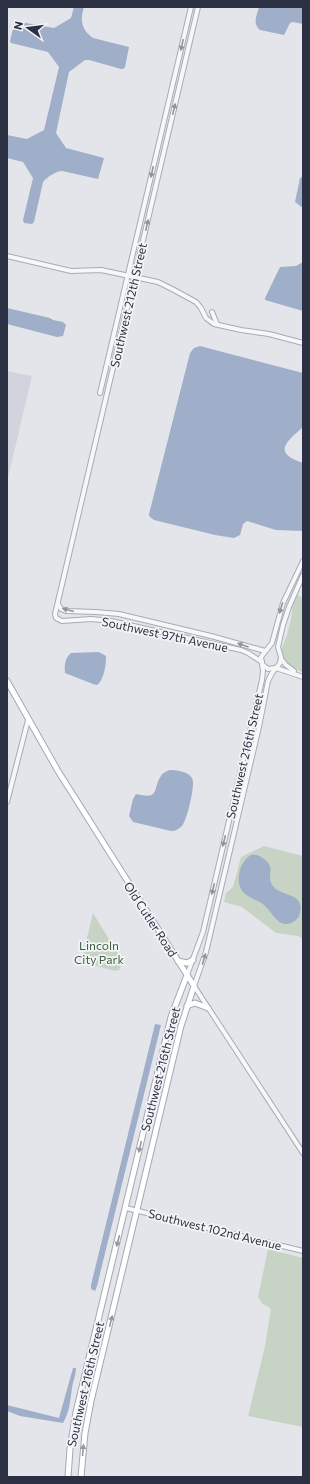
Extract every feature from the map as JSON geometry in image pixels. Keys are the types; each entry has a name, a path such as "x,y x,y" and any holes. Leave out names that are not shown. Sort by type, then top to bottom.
{"main road":[{"name":"Old Cutler Road","path":"7,681 28,720 72,794 194,986"},
{"path":"178,961 188,963 193,960"},
{"name":"Southwest 216th Street","path":"68,1477 70,1449 75,1419 171,1017 187,975"},
{"name":"Southwest 216th Street","path":"81,1477 84,1441 91,1401 187,1006 194,986"},
{"path":"187,1006 196,1003 208,1008"}],"street":[{"name":"Southwest 212th Street","path":"100,393 191,7"},
{"name":"Southwest 212th Street","path":"58,604 198,7"},
{"path":"7,256 71,271 99,269 135,276 162,284 192,300 198,305 207,319 217,324 241,330 269,334 303,343"},
{"path":"212,312 217,324"},
{"path":"303,561 283,603 273,640 262,656 262,663 268,668 276,668 303,677"},
{"path":"297,674 281,659 278,645 285,618 303,576"},
{"name":"Southwest 97th Avenue","path":"58,604 61,609 66,611 119,614 216,637 266,651"},
{"name":"Southwest 97th Avenue","path":"58,604 55,611 56,616 62,621 91,619 118,622 241,650 262,663"},
{"path":"266,651 273,649 279,653"},
{"path":"276,668 280,664 281,659"},
{"name":"Southwest 216th Street","path":"187,975 203,932 260,690 263,674 262,663"},
{"name":"Southwest 216th Street","path":"194,986 206,952 269,677 276,668"},
{"path":"7,802 28,720"},
{"name":"Old Cutler Road","path":"194,986 303,1153"},
{"name":"Southwest 102nd Avenue","path":"126,1208 303,1251"}],"shaded area":[{"path":"7,371 32,376 7,482"}],"green space":[{"path":"297,595 303,598 303,673 285,662 281,650 291,619 293,602"},
{"path":"264,846 303,856 303,939 298,936 276,933 242,907 224,902 226,893 233,887 241,857"},
{"name":"Lincoln City Park","path":"93,913 120,957 121,965 119,970 115,971 82,962"},
{"path":"268,1249 303,1258 303,1427 248,1416 265,1346 271,1309 262,1303 258,1297"}],"water":[{"path":"74,7 84,7 82,24 89,35 93,38 129,47 125,67 123,69 85,60 69,72 56,133 66,148 104,158 98,179 62,171 54,173 47,178 43,182 34,222 32,224 24,223 23,220 33,178 23,162 7,158 7,135 27,139 44,130 59,67 48,52 11,43 10,41 15,21 54,28 71,18"},
{"path":"259,7 303,7 303,24 293,22 290,23 284,35 260,30 256,25 256,16"},
{"path":"303,176 303,208 295,202 300,178"},
{"path":"303,262 303,311 265,300 280,267 296,266"},
{"path":"7,308 63,322 66,325 63,336 57,337 7,324"},
{"path":"200,346 303,373 303,427 287,442 285,451 293,459 303,463 303,531 276,530 247,521 243,524 240,535 234,538 215,535 154,520 149,516 190,353 194,348"},
{"path":"99,652 106,656 106,660 103,676 97,685 65,673 65,662 71,653"},
{"path":"169,770 185,772 192,778 193,782 190,802 182,826 177,830 171,831 133,822 129,816 133,799 136,794 149,796 153,794 163,773"},
{"path":"251,855 259,856 268,862 270,866 270,879 273,886 299,901 301,906 300,913 298,918 294,921 288,924 280,922 263,904 246,895 241,889 239,884 239,873 243,862"},
{"path":"155,1024 161,1025 95,1291 91,1289 91,1285"},
{"path":"73,1368 76,1368 76,1373 72,1385 68,1410 63,1423 20,1416 7,1411 7,1405 59,1418"}]}
